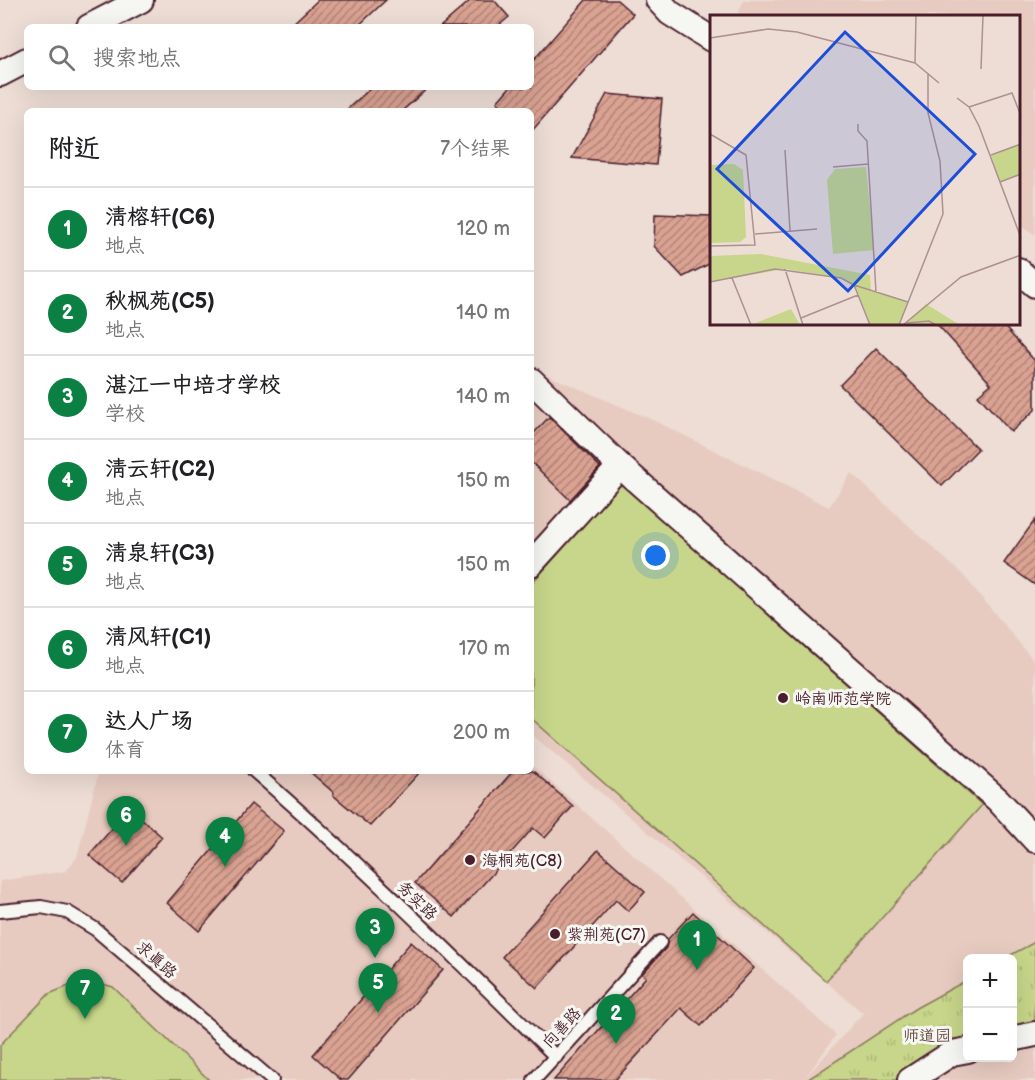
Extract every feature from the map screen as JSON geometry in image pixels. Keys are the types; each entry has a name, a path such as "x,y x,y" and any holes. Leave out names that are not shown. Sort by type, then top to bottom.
{"street":[{"path":"96,24 141,0"},
{"path":"658,0 670,13 710,38"},
{"path":"0,74 24,62"},
{"path":"1020,272 1035,285"},
{"path":"534,383 620,466 998,800 1035,840"},
{"path":"534,561 620,466"},
{"path":"1017,1038 1035,1034"},
{"path":"910,1080 952,1053 963,1051"}],"lane":[{"name":"务实路","path":"257,774 317,826 556,1057"},
{"name":"求真路","path":"0,911 41,907 67,912 95,929 272,1080"},
{"name":"向善路","path":"534,1080 660,942"}],"shaded area":[{"path":"744,0 1035,0 1035,235 1020,224 1020,15 737,15"},
{"path":"534,369 655,421 829,507 851,473 963,575 1035,662 1035,1080 0,1080 0,881 66,871 77,857 98,774 534,774 534,767 836,1035 805,1078 863,1013 534,737"}],"green space":[{"path":"621,483 982,805 826,981 534,721 534,581"},
{"path":"1035,942 1035,1034 1017,1038 1017,954 1012,954"},
{"path":"86,979 113,987 209,1080 0,1080 0,1045 49,994"},
{"name":"师道园","path":"963,982 963,1052 910,1080 807,1080 916,1008"}],"building":[{"path":"318,0 386,0 360,24 292,24"},
{"path":"471,0 494,0 509,17 501,24 443,24"},
{"path":"586,0 617,0 633,14 534,129 534,108 504,108 497,102 507,90 534,90 534,60"},
{"path":"369,90 426,90 405,108 348,108"},
{"path":"607,94 662,99 656,165 572,158"},
{"path":"655,214 710,216 710,264 683,277 654,246"},
{"path":"939,326 1004,326 1035,361 1035,410 1011,432 978,395 991,384"},
{"path":"876,348 978,449 942,486 840,385"},
{"path":"549,417 600,467 570,500 534,465 534,433"},
{"path":"1035,520 1035,585 1004,563"},
{"name":"海桐苑(C8)","path":"534,772 573,806 545,838 533,828 454,917 415,883 510,774 534,774"},
{"path":"312,774 418,774 370,826 333,795 334,793"},
{"path":"251,804 284,831 199,931 167,903"},
{"path":"130,808 162,837 122,883 89,855"},
{"name":"紫荆苑(C7)","path":"598,850 645,892 628,911 616,900 537,988 502,957"},
{"path":"693,912 754,968 701,1026 681,1008 615,1080 554,1080 646,977 642,974 666,948 668,939"},
{"path":"411,942 443,970 348,1080 341,1080 313,1055"}],"place":[{"name":"岭南师范学院","path":"783,698"},
{"name":"清风轩(C1)","path":"126,846"},
{"name":"海桐苑(C8)","path":"470,860"},
{"name":"清云轩(C2)","path":"225,867"},
{"name":"紫荆苑(C7)","path":"555,934"},
{"name":"湛江一中培才学校","path":"375,958"},
{"name":"清榕轩(C6)","path":"697,970"},
{"name":"清泉轩(C3)","path":"378,1013"},
{"name":"达人广场","path":"85,1019"},
{"name":"秋枫苑(C5)","path":"616,1044"}]}
